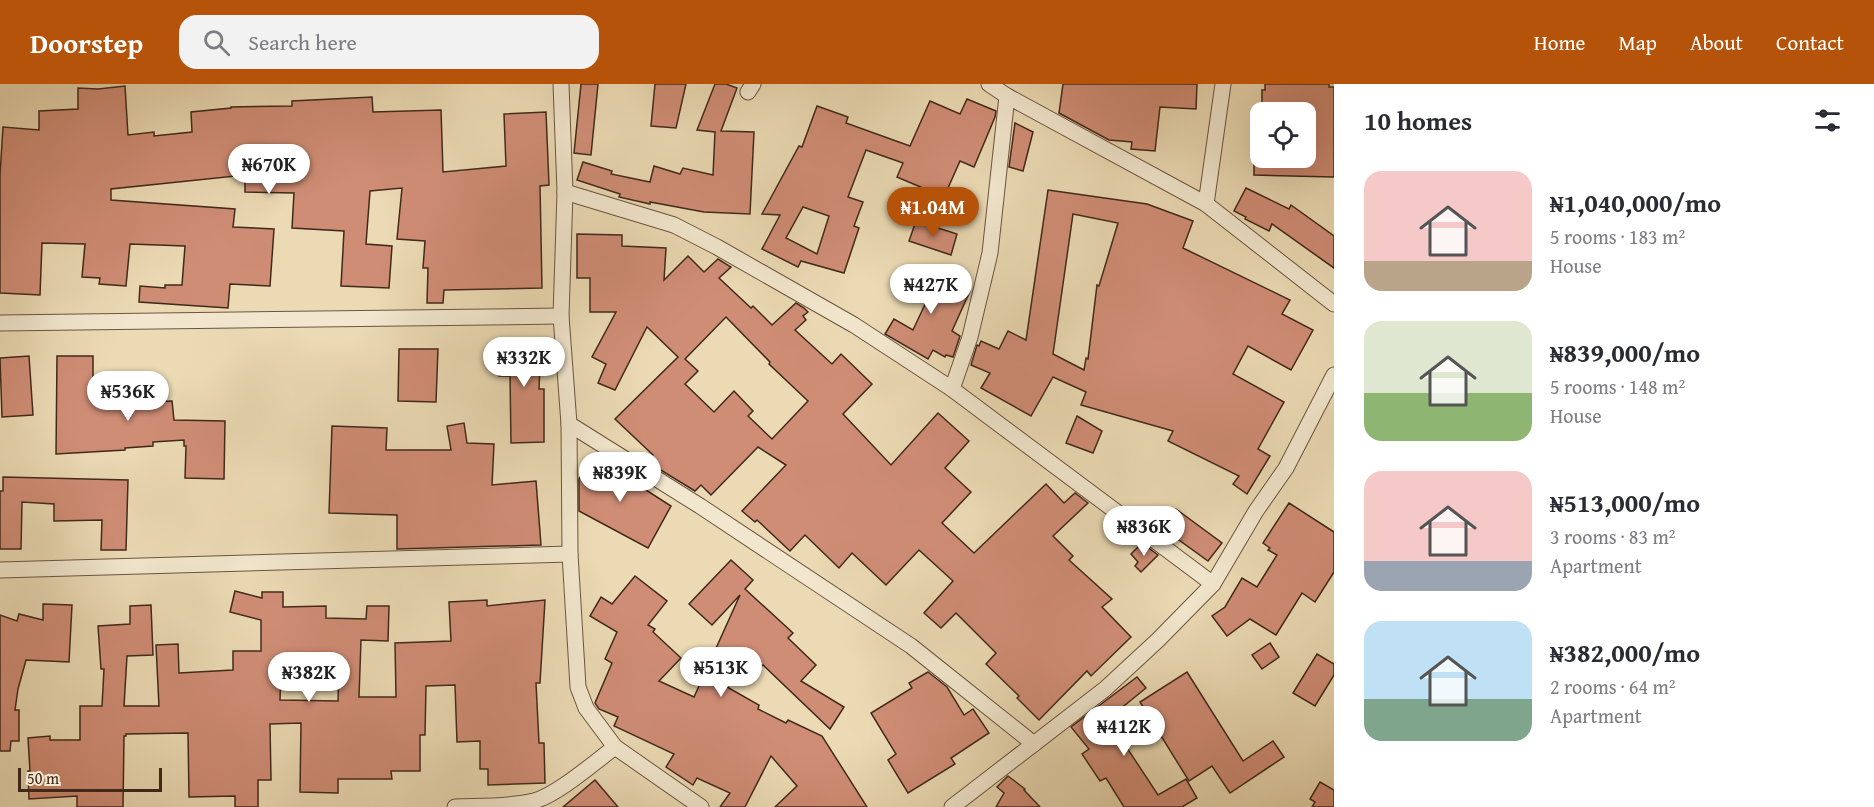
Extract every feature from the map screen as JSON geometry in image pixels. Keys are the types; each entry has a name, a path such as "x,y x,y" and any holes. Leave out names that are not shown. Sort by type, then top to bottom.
{"street":[{"path":"561,84 565,192 561,316 569,424 570,554 578,687 586,708 615,747 701,807"},
{"path":"989,84 1206,204 1334,304"},
{"path":"1206,204 1223,84"},
{"path":"952,389 970,337 990,253 1007,96"},
{"path":"565,192 674,225 854,325 952,389 1213,584"},
{"path":"0,323 561,316"},
{"path":"952,807 1105,689 1158,640 1213,584 1256,511 1286,468 1334,375"},
{"path":"569,424 700,506 911,645 1035,744"},
{"path":"0,570 570,554"},
{"path":"455,807 537,801 550,795 615,747"}],"building":[{"path":"581,84 598,84 591,155 574,153"},
{"path":"655,84 686,84 676,128 651,126"},
{"path":"715,84 726,84 737,88 721,131 754,132 750,214 704,212 650,202 650,204 619,197 620,194 577,180 583,162 612,171 611,174 650,182 654,166 680,174 683,168 713,175 715,132 697,130"},
{"path":"1063,84 1197,84 1196,109 1160,107 1155,151 1131,149 1132,142 1109,140 1059,113"},
{"path":"1265,84 1329,84 1329,87 1334,87 1334,177 1254,175 1254,168 1316,168 1316,102 1262,102 1262,90 1265,90"},
{"path":"125,86 128,135 154,132 154,136 192,132 191,112 231,107 292,106 292,101 372,97 373,112 441,110 443,172 506,166 504,114 546,112 549,185 540,186 542,288 444,290 443,303 427,303 428,268 423,268 425,241 397,239 402,188 370,191 366,244 392,246 389,288 341,286 344,231 292,228 294,193 245,192 245,175 111,189 111,200 235,209 233,227 274,229 270,286 230,284 228,308 139,302 140,286 165,288 165,285 182,285 185,246 130,244 126,286 99,284 100,278 82,277 85,244 42,243 40,295 0,293 0,175 3,127 39,130 39,111 78,109 78,88 98,89"},
{"path":"967,99 996,111 974,167 960,161 944,197 897,177 903,163 866,150 848,197 863,202 854,226 859,228 844,273 801,261 798,267 762,249 780,215 762,214 799,146 802,147 817,106 848,117 846,123 910,146 930,101 960,114","holes":["803,207 829,216 817,254 786,238"]},
{"path":"1015,123 1033,132 1023,171 1009,167"},
{"path":"1246,188 1289,209 1291,205 1334,236 1334,268 1272,224 1269,231 1234,211"},
{"path":"1048,190 1147,204 1193,221 1183,248 1290,300 1282,314 1313,330 1291,370 1248,346 1233,374 1284,402 1258,449 1270,456 1247,494 1233,484 1239,476 1168,441 1173,431 1081,405 1086,392 1053,377 1031,416 981,388 990,373 971,365 977,345 979,346 981,341 999,349 1008,331 1026,340","holes":["1073,214 1118,223 1099,286 1097,285 1088,359 1086,358 1084,370 1053,354"]},
{"path":"916,221 957,234 951,255 909,241"},
{"path":"577,234 622,235 622,246 666,248 664,280 688,256 704,272 718,259 731,267 719,278 772,325 796,303 804,308 808,312 803,316 806,320 795,330 832,364 841,354 872,384 843,414 891,465 938,413 969,441 945,468 971,492 942,523 974,553 1046,484 1064,503 1075,493 1088,503 1053,536 1073,556 1069,560 1112,599 1102,607 1131,637 1091,676 1087,671 1039,720 1017,698 1019,696 986,664 996,653 956,613 941,628 924,613 953,581 919,550 886,585 852,553 839,568 805,535 790,551 757,520 755,522 742,511 786,465 758,447 711,495 701,485 695,491 654,466 648,460 653,455 615,419 678,357 647,327 615,390 598,383 606,364 592,357 616,312 590,312 590,278 577,278","holes":["726,317 770,362 769,364 808,401 772,439 748,416 753,411 734,391 714,412 685,384 698,371 685,359"]},
{"path":"903,270 936,281 941,272 957,279 955,284 970,291 952,331 960,336 953,357 946,355 945,357 933,350 928,359 885,334 894,319 913,330 927,300 896,290"},
{"path":"501,338 541,339 539,389 544,389 544,442 511,443 510,376 499,376"},
{"path":"399,349 438,349 436,402 398,401"},
{"path":"29,356 33,415 2,417 0,358"},
{"path":"57,356 93,356 93,384 122,382 123,403 172,401 174,420 225,421 224,479 185,478 186,446 184,446 184,440 153,442 153,446 125,448 125,450 56,454"},
{"path":"1077,416 1102,431 1093,453 1066,443"},
{"path":"464,423 467,443 494,444 492,485 536,481 541,545 397,549 397,515 329,513 332,426 387,428 386,450 451,450 447,426"},
{"path":"593,456 671,506 648,548 579,511 579,479"},
{"path":"3,477 128,480 126,550 101,550 102,520 54,521 54,504 22,502 21,549 0,549 0,491 3,491"},
{"path":"1289,503 1334,532 1334,572 1315,602 1302,593 1276,635 1250,619 1227,636 1212,616 1225,607 1242,578 1257,587 1277,555 1268,550 1270,548 1263,543"},
{"path":"1176,509 1222,543 1208,561 1176,538 1172,541 1160,532"},
{"path":"1142,543 1158,555 1141,572 1135,566 1138,562 1131,554"},
{"path":"731,560 753,580 745,589 793,633 788,638 816,665 801,681 844,707 830,729 763,665 758,669 749,660 727,687 759,705 758,709 786,723 788,720 822,736 867,807 775,807 797,786 771,756 745,807 720,807 730,793 697,778 693,785 666,767 674,754 614,726 618,717 599,709 595,703 612,663 605,659 617,632 590,616 601,597 612,604 635,576 667,601 648,625 655,629 653,632 681,658 659,681 694,697 740,595 712,625 689,604"},
{"path":"235,591 262,598 262,592 283,592 283,607 326,606 326,618 366,619 367,606 389,606 388,641 361,640 359,697 396,697 395,643 451,641 449,602 487,600 487,606 545,600 540,683 536,683 539,743 544,743 545,783 488,785 488,769 480,769 480,741 457,742 455,685 426,686 425,735 420,735 420,771 391,771 392,779 338,779 338,793 300,792 301,723 270,724 271,780 258,780 258,807 235,807 235,796 189,797 188,733 126,734 124,736 123,807 77,807 77,796 29,799 28,738 50,736 50,740 80,740 80,706 102,706 104,669 101,669 98,626 130,624 130,606 151,605 153,655 127,656 124,706 159,706 156,645 178,644 179,673 233,670 233,651 261,651 261,620 230,612","holes":["281,668 339,668 338,701 280,700"]},
{"path":"43,604 72,605 69,662 26,660 15,710 19,710 19,741 11,741 10,751 0,751 0,615 17,621 19,614 43,620"},
{"path":"1270,643 1279,657 1262,669 1252,655"},
{"path":"1317,654 1334,664 1334,675 1315,706 1293,693"},
{"path":"928,672 947,687 964,715 973,709 989,733 951,758 955,764 908,793 888,760 896,754 871,713 912,688 909,683"},
{"path":"1187,672 1243,761 1273,741 1284,757 1230,793 1212,766 1189,781 1140,702"},
{"path":"1137,677 1146,688 1108,719 1158,795 1186,779 1197,798 1182,807 1124,807 1106,778 1100,781 1082,754 1089,749 1071,727"},
{"path":"1008,776 1025,789 1040,807 996,807 1004,793 997,787"},
{"path":"595,780 618,807 563,807"},
{"path":"1320,782 1334,790 1334,807 1312,807 1315,802 1310,799"}]}
